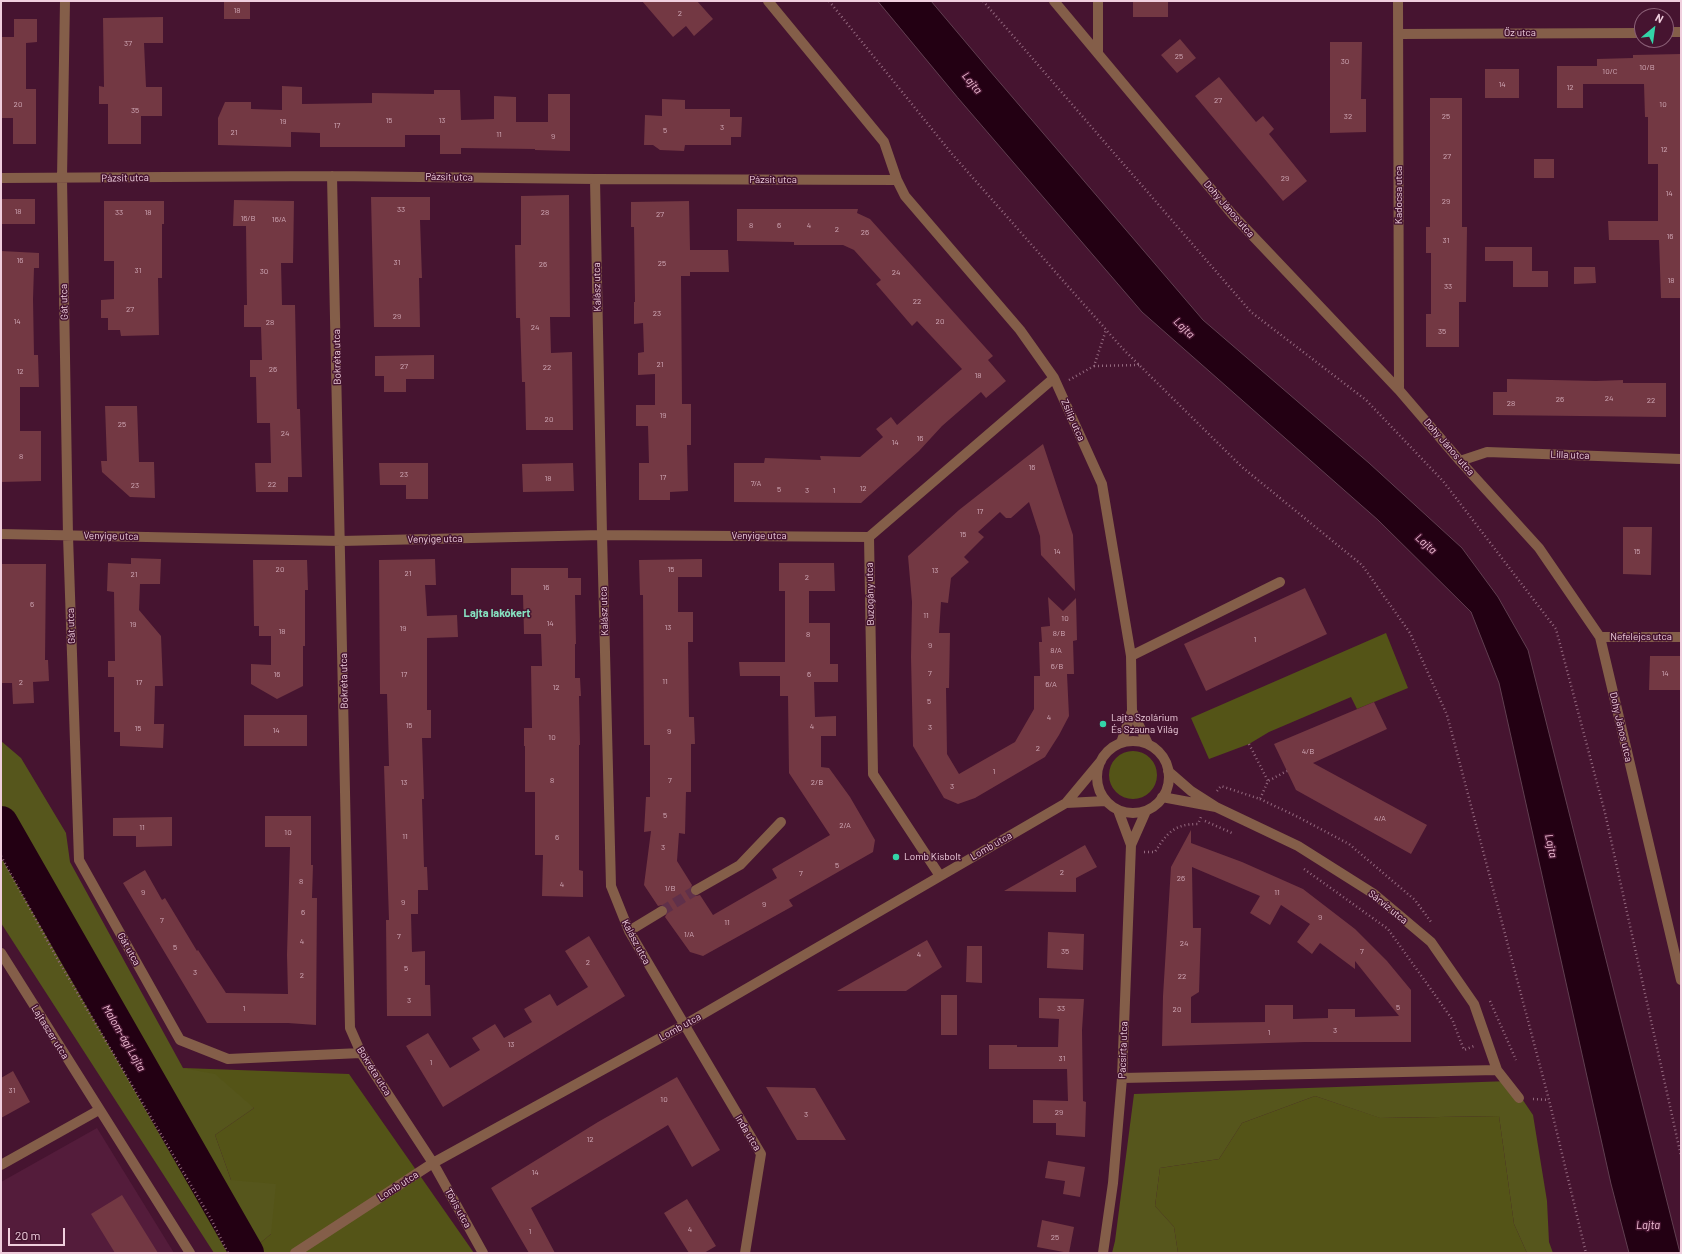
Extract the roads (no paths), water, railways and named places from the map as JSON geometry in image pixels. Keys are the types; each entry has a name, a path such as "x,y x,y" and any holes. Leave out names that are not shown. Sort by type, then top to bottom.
{"street":[{"name":"Gát utca","path":"65,1 62,178 68,536 79,860 180,1040 228,1059 361,1053"},
{"name":"Zsilip utca","path":"768,1 884,142 897,180 905,196 1020,330 1056,382 1102,484 1131,656 1132,711"},
{"name":"Dohy János utca","path":"1054,1 1232,214 1399,390 1460,461 1539,548 1600,637 1681,980"},
{"path":"1098,1 1098,53"},
{"name":"Kadocsa utca","path":"1398,1 1399,390"},
{"name":"Őz utca","path":"1398,34 1634,33"},
{"name":"Pázsit utca","path":"1,178 332,176 897,180"},
{"name":"Bokréta utca","path":"332,176 341,541 350,1028 361,1053 433,1163"},
{"name":"Kalász utca","path":"595,179 611,886 629,931 684,1025"},
{"path":"869,536 1056,382"},
{"name":"Lilla utca","path":"1460,461 1487,452 1681,459"},
{"name":"Venyige utca","path":"1,534 341,541 602,535 869,536"},
{"name":"Buzogány utca","path":"869,536 873,774 940,876"},
{"path":"1131,656 1280,582"},
{"name":"Nefelejcs utca","path":"1600,637 1681,637"},
{"path":"1121,743 1132,711"},
{"path":"1132,711 1148,744"},
{"path":"1066,803 1109,750 1121,743 1134,741 1148,744 1159,752 1167,764 1169,778 1166,791 1158,803 1146,810 1133,813 1118,810 1106,801 1099,788 1097,774 1101,761"},
{"path":"1168,771 1210,805"},
{"path":"1162,797 1210,805"},
{"path":"1066,803 1106,801"},
{"name":"Lomb utca","path":"295,1253 433,1163 684,1025 1066,803"},
{"name":"Sárvíz utca","path":"1210,805 1298,846 1374,894 1431,942 1474,1004 1497,1070 1519,1098"},
{"path":"1118,810 1130,849"},
{"path":"1130,849 1146,810"},
{"path":"696,890 740,865 781,822"},
{"name":"Pacsirta utca","path":"1103,1253 1113,1183 1122,1078 1130,849"},
{"path":"629,931 662,912"},
{"name":"Lajtaszer utca","path":"1,953 190,1253"},
{"name":"Inda utca","path":"684,1025 761,1154 745,1253"},
{"path":"1122,1078 1497,1070"},
{"path":"1,1165 100,1110"},
{"name":"Tövis utca","path":"433,1163 482,1253"}],"water":[{"name":"Lajta","path":"878,1 931,1 1203,320 1369,463 1462,548 1498,597 1528,650 1680,1253 1629,1253 1611,1184 1499,683 1471,612 1378,520 1142,312 958,98"}],"waterway":[{"name":"Malom-ági Lajta","path":"1,823 247,1253"}],"tunnel":[{"path":"662,911 696,890"}],"place":[{"name":"Lajta Szolárium És Szauna Világ","path":"1103,724"},
{"name":"Lomb Kisbolt","path":"896,857"}],"district":[{"name":"Lajta lakókert","path":"497,613"}]}
